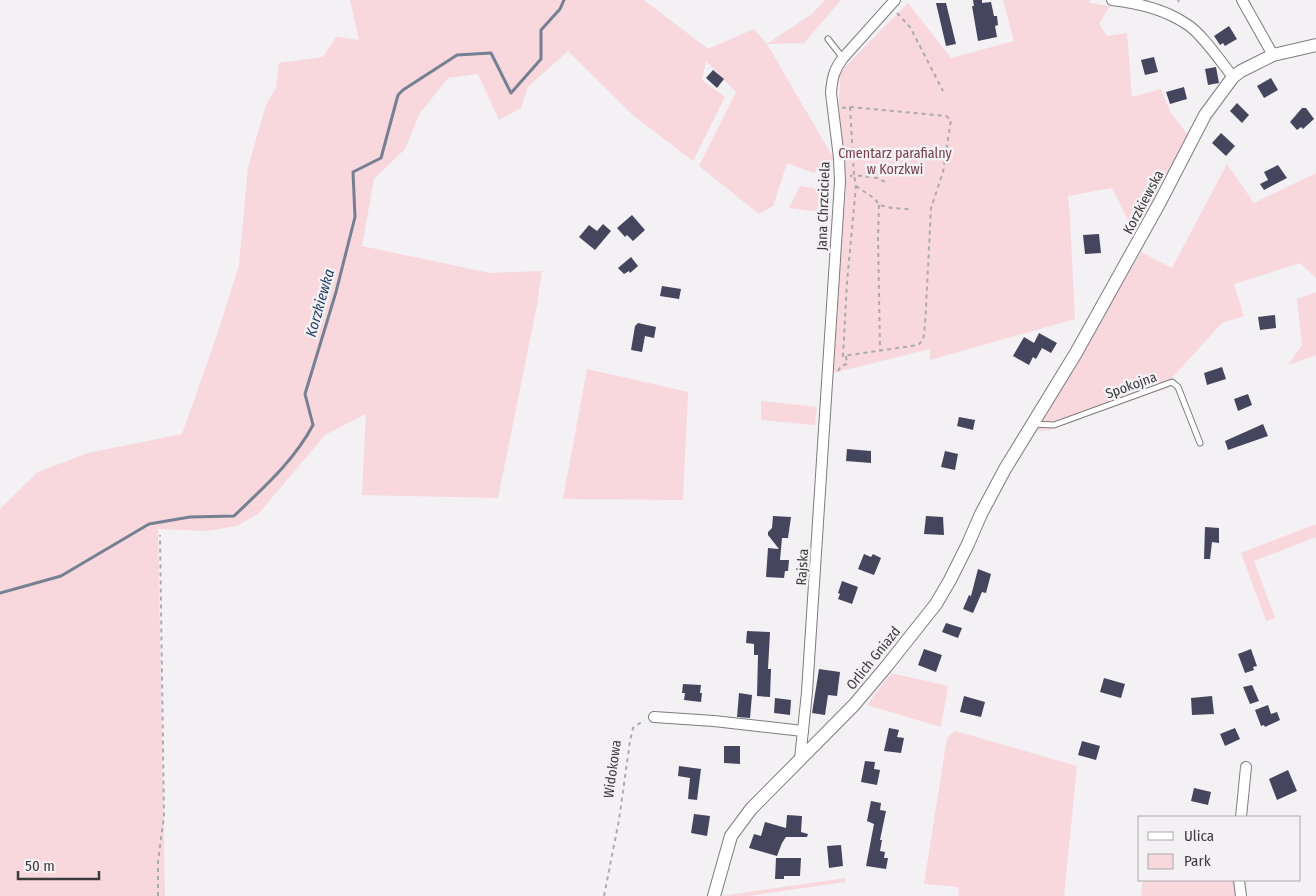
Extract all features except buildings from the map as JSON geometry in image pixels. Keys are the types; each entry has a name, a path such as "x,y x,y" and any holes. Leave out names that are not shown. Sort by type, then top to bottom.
{"street":[{"path":"1112,0 1152,7 1189,25 1233,77"},
{"path":"1242,0 1274,55"},
{"name":"Jana Chrzciciela","path":"828,376 840,182 831,93 836,67 893,3"},
{"name":"Korzkiewska","path":"1034,422 1076,353 1160,202 1205,116 1233,77 1274,55 1316,45"},
{"name":"Rajska","path":"800,759 808,682 828,376"},
{"name":"Orlich Gniazd","path":"714,896 731,836 751,809 854,705 936,604 950,580 981,514 1005,469 1034,422"},
{"path":"654,717 714,721 803,731"},
{"path":"1241,816 1246,767"},
{"path":"1239,881 1241,896"}],"lane":[{"path":"828,39 843,58"},
{"name":"Spokojna","path":"1034,422 1054,425 1172,382 1178,387 1200,443"}],"path":[{"path":"893,3 910,27 943,91"},
{"path":"838,371 841,366 847,364 846,356 843,356 843,342 856,186 850,127 850,107"},
{"path":"840,108 850,107 946,116 951,120 943,172 931,208 923,340 918,345 846,356"},
{"path":"846,177 854,175 877,178 885,182"},
{"path":"856,186 876,199 879,205 880,350"},
{"path":"879,205 909,209"},
{"path":"158,896 158,860 164,816 160,535"},
{"name":"Widokowa","path":"604,896 619,820 633,728 642,720 654,717"}],"green space":[{"path":"350,0 644,0 708,49 754,29 767,44 834,159 814,173 787,163 773,206 759,214 699,166 736,92 706,61 702,80 725,97 693,161 634,116 568,51 528,87 521,108 499,120 478,74 448,78 420,113 405,149 374,179 362,246 490,273 542,271 537,305 498,498 362,495 366,414 325,435 259,513 237,526 207,531 158,529 165,896 0,896 0,509 38,472 88,453 182,434 217,335 239,265 248,167 266,105 276,88 279,63 323,57 336,37 359,40"},
{"path":"825,0 841,0 804,43 767,44 812,14"},
{"name":"Cmentarz parafialny w Korzkwi","path":"1003,0 1090,0 1089,3 1110,6 1099,24 1107,36 1127,33 1132,97 1161,89 1170,112 1188,135 1135,234 1112,188 1068,196 1075,319 930,360 930,349 833,373 839,288 839,251 846,193 839,104 840,72 908,3 951,58 1014,41"},
{"path":"1227,164 1254,203 1316,173 1316,278 1300,263 1234,284 1244,316 1222,323 1170,380 1173,386 1050,430 1036,431 1141,252 1172,268"},
{"path":"800,186 818,189 823,197 824,206 813,211 789,208"},
{"path":"1316,292 1316,355 1288,365 1302,345 1297,299"},
{"path":"587,369 688,392 683,500 563,499"},
{"path":"761,401 817,407 815,425 761,420"},
{"path":"1316,524 1316,537 1254,561 1275,618 1266,621 1241,553"},
{"path":"891,673 948,686 941,727 867,705"},
{"path":"955,731 1077,766 1064,896 959,896 958,887 924,884 947,738"},
{"path":"846,878 845,882 749,896 721,896"},
{"path":"1143,881 1236,881 1238,896 1141,896"}],"waterway":[{"name":"Korzkiewka","path":"0,593 61,576 149,524 190,517 234,516 277,473 297,450 313,425 305,394 336,292 355,217 353,172 381,158 398,95 457,55 491,53 511,93 541,59 541,30 560,9 564,0"}]}
